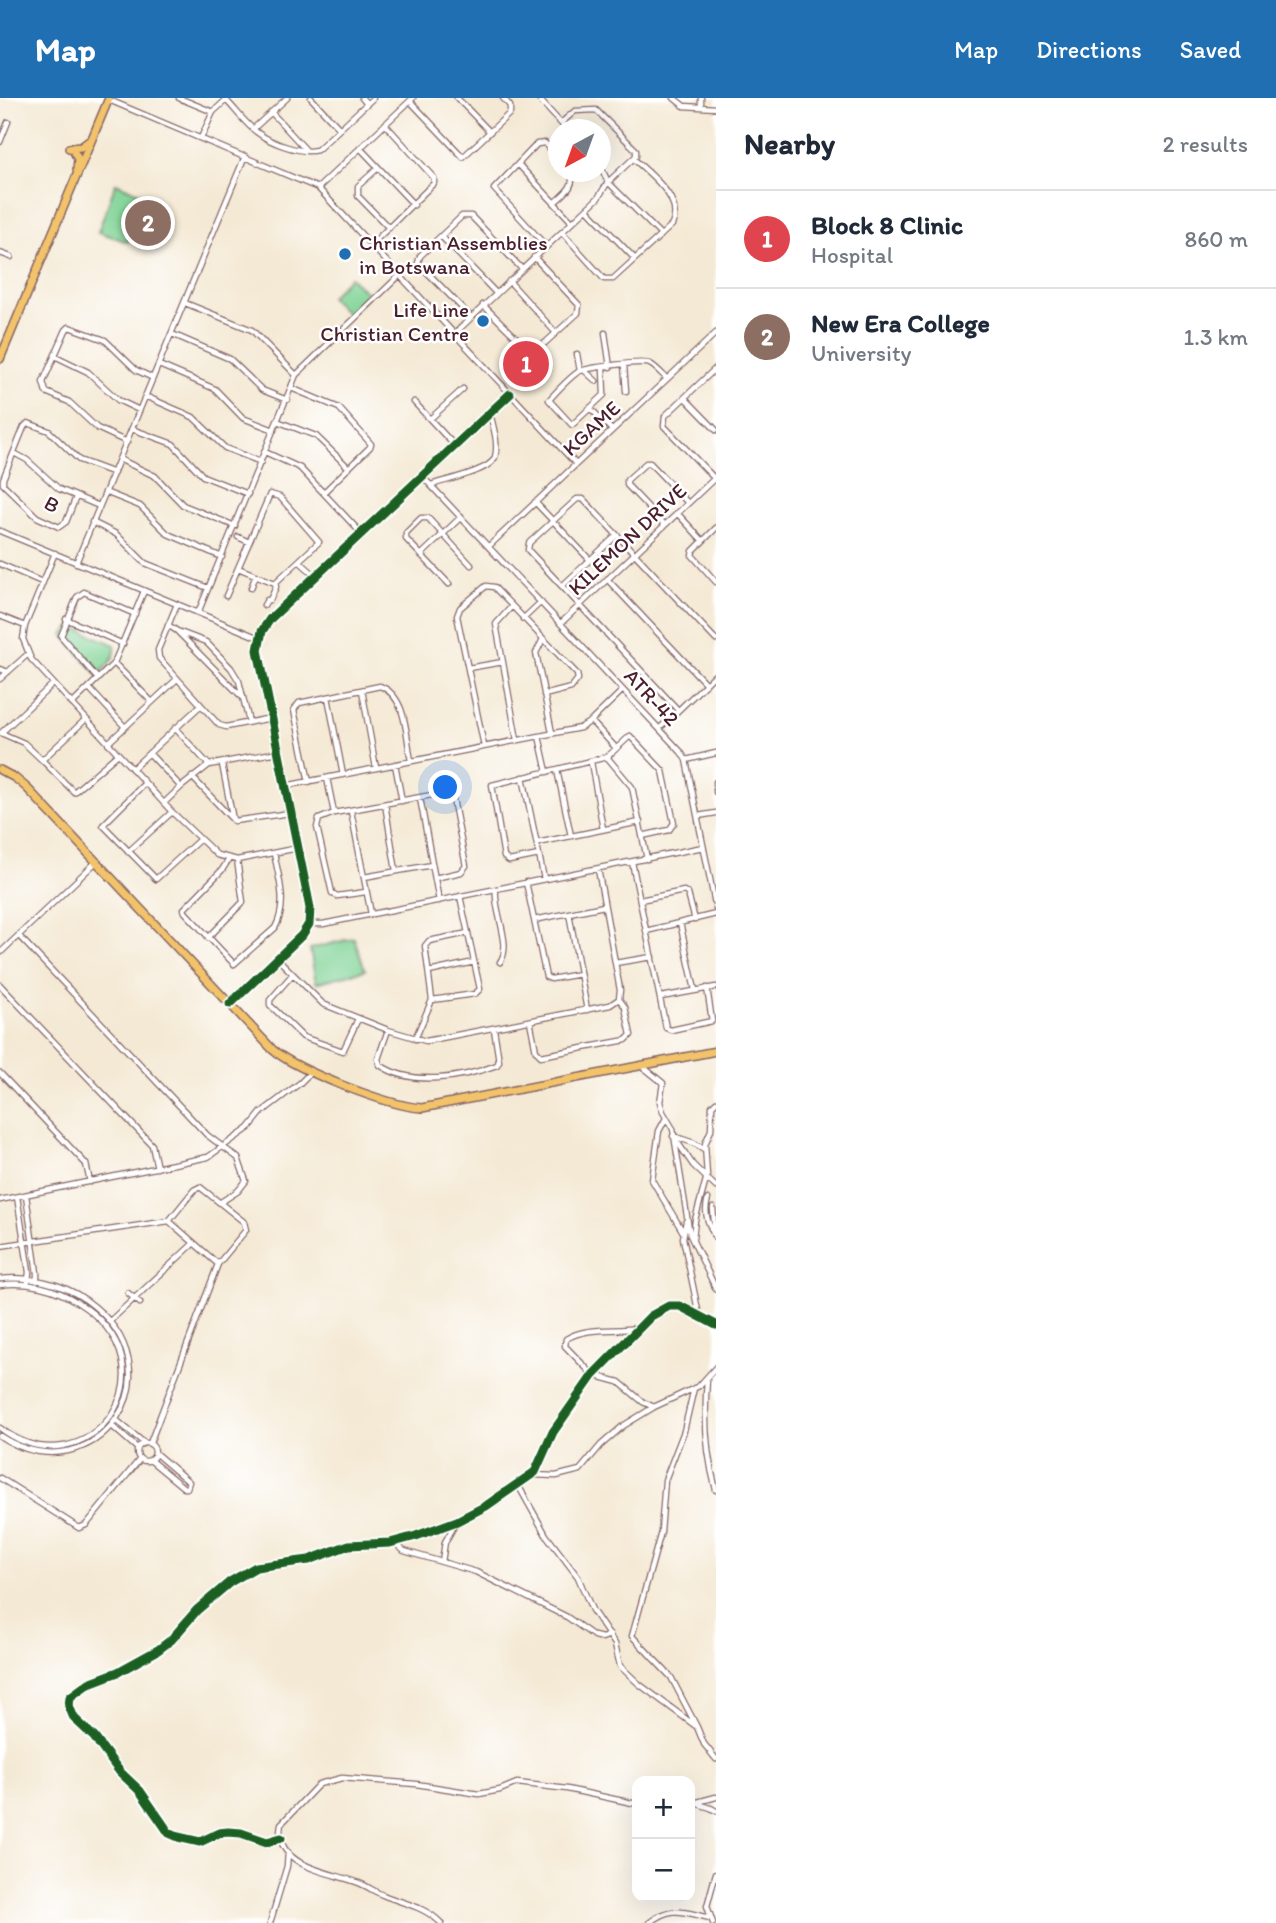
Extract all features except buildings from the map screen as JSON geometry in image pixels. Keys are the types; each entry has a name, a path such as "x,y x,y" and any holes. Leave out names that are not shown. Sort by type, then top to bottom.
{"main road":[{"path":"61,214 108,99"},
{"path":"0,359 108,99"},
{"path":"77,170 78,159 71,149 81,147 89,141"},
{"path":"0,770 27,788 273,1050 290,1063 311,1072 391,1102 422,1108 716,1051"}],"street":[{"path":"179,98 213,112"},
{"path":"253,129 287,98"},
{"path":"310,98 340,129"},
{"path":"362,98 367,104"},
{"path":"201,138 213,112 227,99 261,135 299,151 317,150 373,98"},
{"path":"457,98 490,132"},
{"path":"318,188 411,99 463,157 511,110 503,98"},
{"path":"538,98 557,119"},
{"path":"674,98 684,106 716,108"},
{"path":"701,98 701,107"},
{"path":"108,99 318,188 576,464"},
{"path":"566,119 575,111 596,110 605,119"},
{"path":"271,113 307,152"},
{"path":"0,142 8,122"},
{"path":"371,245 433,186 434,178 385,124"},
{"path":"611,125 636,150 634,159 611,179"},
{"path":"546,246 494,189 537,145 542,143 548,148"},
{"path":"360,148 414,205"},
{"path":"76,563 244,156"},
{"path":"562,232 604,279 613,279 661,236 674,222 674,202 634,159"},
{"path":"518,164 572,222"},
{"path":"378,167 358,186 358,196 389,228"},
{"path":"555,202 574,182"},
{"path":"454,334 587,209 608,182 661,236"},
{"path":"587,209 635,260"},
{"path":"471,317 418,263 420,256 462,216 471,216 522,269"},
{"path":"441,236 496,293"},
{"path":"0,253 11,257"},
{"path":"483,305 531,352 535,352 578,313 579,305 534,257"},
{"path":"198,613 296,375 400,275"},
{"path":"509,281 556,333"},
{"path":"185,303 252,330 296,375"},
{"path":"127,442 97,428 68,401 44,390 43,382 65,330 71,327 105,341 136,370 153,378"},
{"path":"605,333 610,367"},
{"name":"KGAME","path":"489,546 716,333"},
{"path":"172,334 230,359 260,388 287,400"},
{"path":"711,338 716,344"},
{"path":"577,354 582,370 596,381"},
{"path":"54,356 88,372 118,400 139,410"},
{"path":"603,368 604,396 573,425 549,400 582,370 648,363 667,379"},
{"path":"159,365 215,389 243,418 274,430"},
{"path":"624,365 626,391"},
{"path":"715,478 664,426 665,416 716,368"},
{"path":"710,374 716,380"},
{"path":"291,388 335,405 368,440 370,447 324,492"},
{"path":"430,419 463,389"},
{"path":"230,1004 302,936 309,924 310,908 258,650 259,638 270,619 510,394"},
{"path":"145,396 193,417 225,448 261,462"},
{"path":"685,398 716,430"},
{"path":"414,402 454,445"},
{"path":"591,409 612,430"},
{"path":"430,485 482,469 494,461 496,440 490,412"},
{"path":"278,421 316,436 348,467"},
{"path":"99,506 59,489 27,460 14,453 24,428 31,423 48,431 79,460 114,473"},
{"path":"132,429 173,444 203,476 248,494"},
{"path":"265,452 296,466 361,533"},
{"name":"B","path":"14,453 3,484 37,517 60,527 66,522 76,497"},
{"path":"119,459 155,476 183,505 235,526"},
{"path":"665,525 626,483 646,463 650,463 688,503"},
{"name":"ATR-42","path":"422,476 660,728 686,760 703,847 713,882 716,912"},
{"name":"KILEMON DRIVE","path":"561,623 715,478"},
{"path":"105,492 140,506 166,534 222,558"},
{"path":"226,596 269,495 279,497 319,541 275,583 270,600 267,600 264,606"},
{"path":"678,710 527,546 580,498 716,639"},
{"path":"535,502 590,560"},
{"path":"677,513 703,541"},
{"path":"421,555 461,517"},
{"path":"449,584 406,539 405,535 421,518 428,519 471,565"},
{"path":"92,523 116,534 145,562 208,589"},
{"path":"716,530 692,555 716,582"},
{"path":"0,531 259,638"},
{"path":"562,586 617,535"},
{"path":"238,537 249,542"},
{"path":"55,553 25,626 23,639 28,654 172,812 217,855 237,860 298,848"},
{"path":"299,561 316,576"},
{"path":"0,564 42,582"},
{"path":"238,568 275,583"},
{"path":"251,588 256,575"},
{"path":"607,579 706,684"},
{"path":"484,746 457,616 460,608 486,586 494,587 576,674 578,679 571,688 544,695"},
{"path":"72,704 114,663 144,591"},
{"path":"98,679 63,640 61,632 77,597 84,592 135,614"},
{"path":"523,619 541,602"},
{"path":"177,604 157,654 177,679 222,727 271,718"},
{"path":"512,606 496,624 517,740"},
{"path":"0,616 25,626"},
{"path":"66,620 123,645"},
{"path":"168,625 210,645 236,675 249,722"},
{"path":"177,631 241,696"},
{"path":"543,639 536,653 552,733"},
{"path":"0,679 28,654"},
{"path":"468,668 503,662"},
{"path":"114,663 152,702"},
{"path":"0,668 8,672"},
{"path":"660,728 716,674"},
{"path":"108,743 177,679"},
{"path":"53,684 1,732 24,743 74,792 118,754"},
{"path":"309,782 294,710 299,703 362,690 382,686 398,700 411,761"},
{"path":"89,688 125,727"},
{"path":"362,690 376,768"},
{"path":"285,786 580,727 591,721 623,690"},
{"path":"328,697 343,775"},
{"path":"132,769 201,705"},
{"path":"42,760 86,719"},
{"path":"591,721 616,748"},
{"path":"175,728 209,765"},
{"path":"539,736 547,772"},
{"path":"539,855 509,862 504,857 491,786 494,783 607,757 627,737 633,737 664,774 673,825 669,830 642,835"},
{"path":"164,803 209,765 278,752"},
{"path":"149,753 181,787"},
{"path":"686,760 716,753"},
{"path":"607,757 632,787 647,859"},
{"path":"591,762 603,829"},
{"path":"222,763 234,821"},
{"path":"395,764 402,801"},
{"path":"557,770 571,836"},
{"path":"523,777 544,879"},
{"path":"192,778 234,821"},
{"path":"327,778 334,813"},
{"path":"716,782 716,792"},
{"path":"145,783 103,825 128,852 156,878 199,840"},
{"path":"366,892 337,896 332,893 317,822 334,813 446,792 452,794 466,866 461,872 435,878"},
{"path":"420,798 439,901"},
{"path":"385,804 396,871"},
{"path":"351,811 371,914"},
{"path":"128,852 172,812"},
{"path":"234,821 290,813"},
{"path":"698,816 716,813"},
{"path":"537,843 640,822"},
{"path":"309,924 323,924 703,847"},
{"path":"229,859 222,870 184,908 234,964 275,928 283,904 274,853"},
{"path":"208,938 243,902 237,860"},
{"path":"0,953 96,862"},
{"path":"632,862 666,1028 671,1030 712,1021 707,988"},
{"path":"364,877 432,865"},
{"path":"530,1021 536,1051 541,1056 626,1040 631,1035 625,1007 619,999 598,869"},
{"path":"526,883 546,977 551,979 580,974"},
{"path":"496,889 495,902 505,946 500,962"},
{"path":"640,900 684,891 688,894 695,919"},
{"path":"432,1000 475,994 479,991 460,896"},
{"path":"534,920 604,906"},
{"path":"646,931 716,912"},
{"path":"569,913 587,1010"},
{"path":"680,923 695,990"},
{"path":"415,1039 432,1000 424,947 427,942 468,933"},
{"path":"19,936 207,1135 238,1158 246,1178 238,1191 221,1202"},
{"path":"615,963 652,957"},
{"path":"278,959 318,1001 388,1030 431,1041 610,1005 619,999"},
{"path":"429,972 474,962"},
{"path":"292,975 270,1002 271,1007 303,1037 343,1051 358,1019"},
{"path":"0,985 152,1145 157,1168"},
{"path":"660,998 716,987"},
{"path":"388,1030 378,1059 380,1065 418,1079 432,1080 497,1065 499,1060 494,1029"},
{"path":"642,1066 662,1080 660,1102 673,1129 687,1218 693,1241 716,1289"},
{"path":"0,1200 208,1157 249,1128 262,1112 311,1072"},
{"path":"0,1073 86,1164 90,1182"},
{"path":"693,1241 695,1220 707,1176 704,1149 711,1130 712,1106 716,1102"},
{"path":"666,1118 659,1131 652,1180 683,1232 699,1316"},
{"path":"673,1136 704,1149"},
{"path":"673,1136 693,1165 716,1187"},
{"path":"0,1246 169,1222 197,1188 203,1188 244,1222 247,1227 218,1264 150,1443 155,1453 189,1482 188,1486 184,1488 150,1460 140,1459"},
{"path":"704,1193 715,1210 716,1239"},
{"path":"26,1195 36,1283"},
{"path":"17,1197 28,1282"},
{"path":"708,1199 705,1211 708,1225 716,1239"},
{"path":"683,1232 687,1218"},
{"path":"169,1222 218,1264"},
{"path":"105,1325 194,1243"},
{"path":"0,1279 36,1283 79,1296 110,1320 121,1336 130,1367 128,1395 114,1419 90,1442 65,1451 30,1449 0,1436"},
{"path":"0,1286 28,1282"},
{"path":"36,1283 71,1298 105,1325 116,1341 123,1366 122,1391 114,1419"},
{"path":"128,1293 139,1303"},
{"path":"281,1838 267,1842 241,1833 228,1832 200,1842 178,1838 169,1833 140,1791 74,1718 69,1706 70,1696 89,1683 129,1667 158,1650 230,1582 257,1567 309,1560 349,1545 394,1542 457,1521 486,1506 518,1485 538,1467 553,1432 593,1375 651,1316 669,1306 687,1308 716,1325"},
{"path":"642,1326 576,1334 566,1339 566,1350 593,1375 619,1382 642,1402 654,1407"},
{"path":"531,1475 556,1476 580,1470 607,1438 654,1407 694,1388 707,1379 716,1367"},
{"path":"707,1379 707,1433 710,1467 716,1490"},
{"path":"694,1388 684,1431 665,1480 661,1532 632,1636 671,1677 704,1744 716,1759"},
{"path":"114,1419 144,1443 150,1443"},
{"path":"0,1429 18,1439 38,1445 59,1446 81,1440 109,1424"},
{"path":"109,1424 137,1449 140,1459"},
{"path":"137,1449 144,1443"},
{"path":"150,1460 155,1453"},
{"path":"0,1478 79,1528 86,1525 140,1459"},
{"path":"518,1485 545,1535 575,1572 592,1610 610,1635 620,1666 697,1727"},
{"path":"442,1562 445,1542 457,1521"},
{"path":"394,1542 404,1551 476,1572 575,1622 594,1636 602,1638 610,1635"},
{"path":"441,1923 421,1908 386,1896 358,1882 309,1868 288,1852 279,1833 281,1824 319,1784 342,1778 415,1784 479,1794 517,1783 574,1790 632,1803"},
{"path":"695,1803 716,1797"},
{"path":"695,1805 716,1811"},
{"path":"270,1923 287,1866 288,1852"},
{"path":"713,1920 707,1909 716,1873"},
{"path":"694,1913 707,1909"},
{"path":"649,1923 680,1910 713,1920"}],"green space":[{"path":"116,183 146,196 128,242 98,232"},
{"path":"350,277 369,295 348,315 330,297"},
{"path":"71,626 115,645 113,659 98,675 66,639 64,635"},
{"path":"354,938 365,970 316,983 310,949"}],"cycle path":[{"path":"230,1004 302,935 309,924 310,908 258,650 262,631 270,619 510,394"},
{"path":"281,1838 267,1842 241,1833 228,1832 200,1842 169,1833 140,1791 74,1718 69,1706 70,1697 89,1683 118,1672 158,1650 171,1640 197,1610 230,1582 256,1567 309,1560 349,1545 390,1543 457,1521 486,1506 535,1472 553,1432 593,1375 651,1316 669,1306 680,1306 716,1325"}],"place":[{"name":"New Era College","path":"148,223"},
{"name":"Christian Assemblies in Botswana","path":"345,254"},
{"name":"Life Line Christian Centre","path":"483,321"},
{"name":"Block 8 Clinic","path":"526,364"}]}
